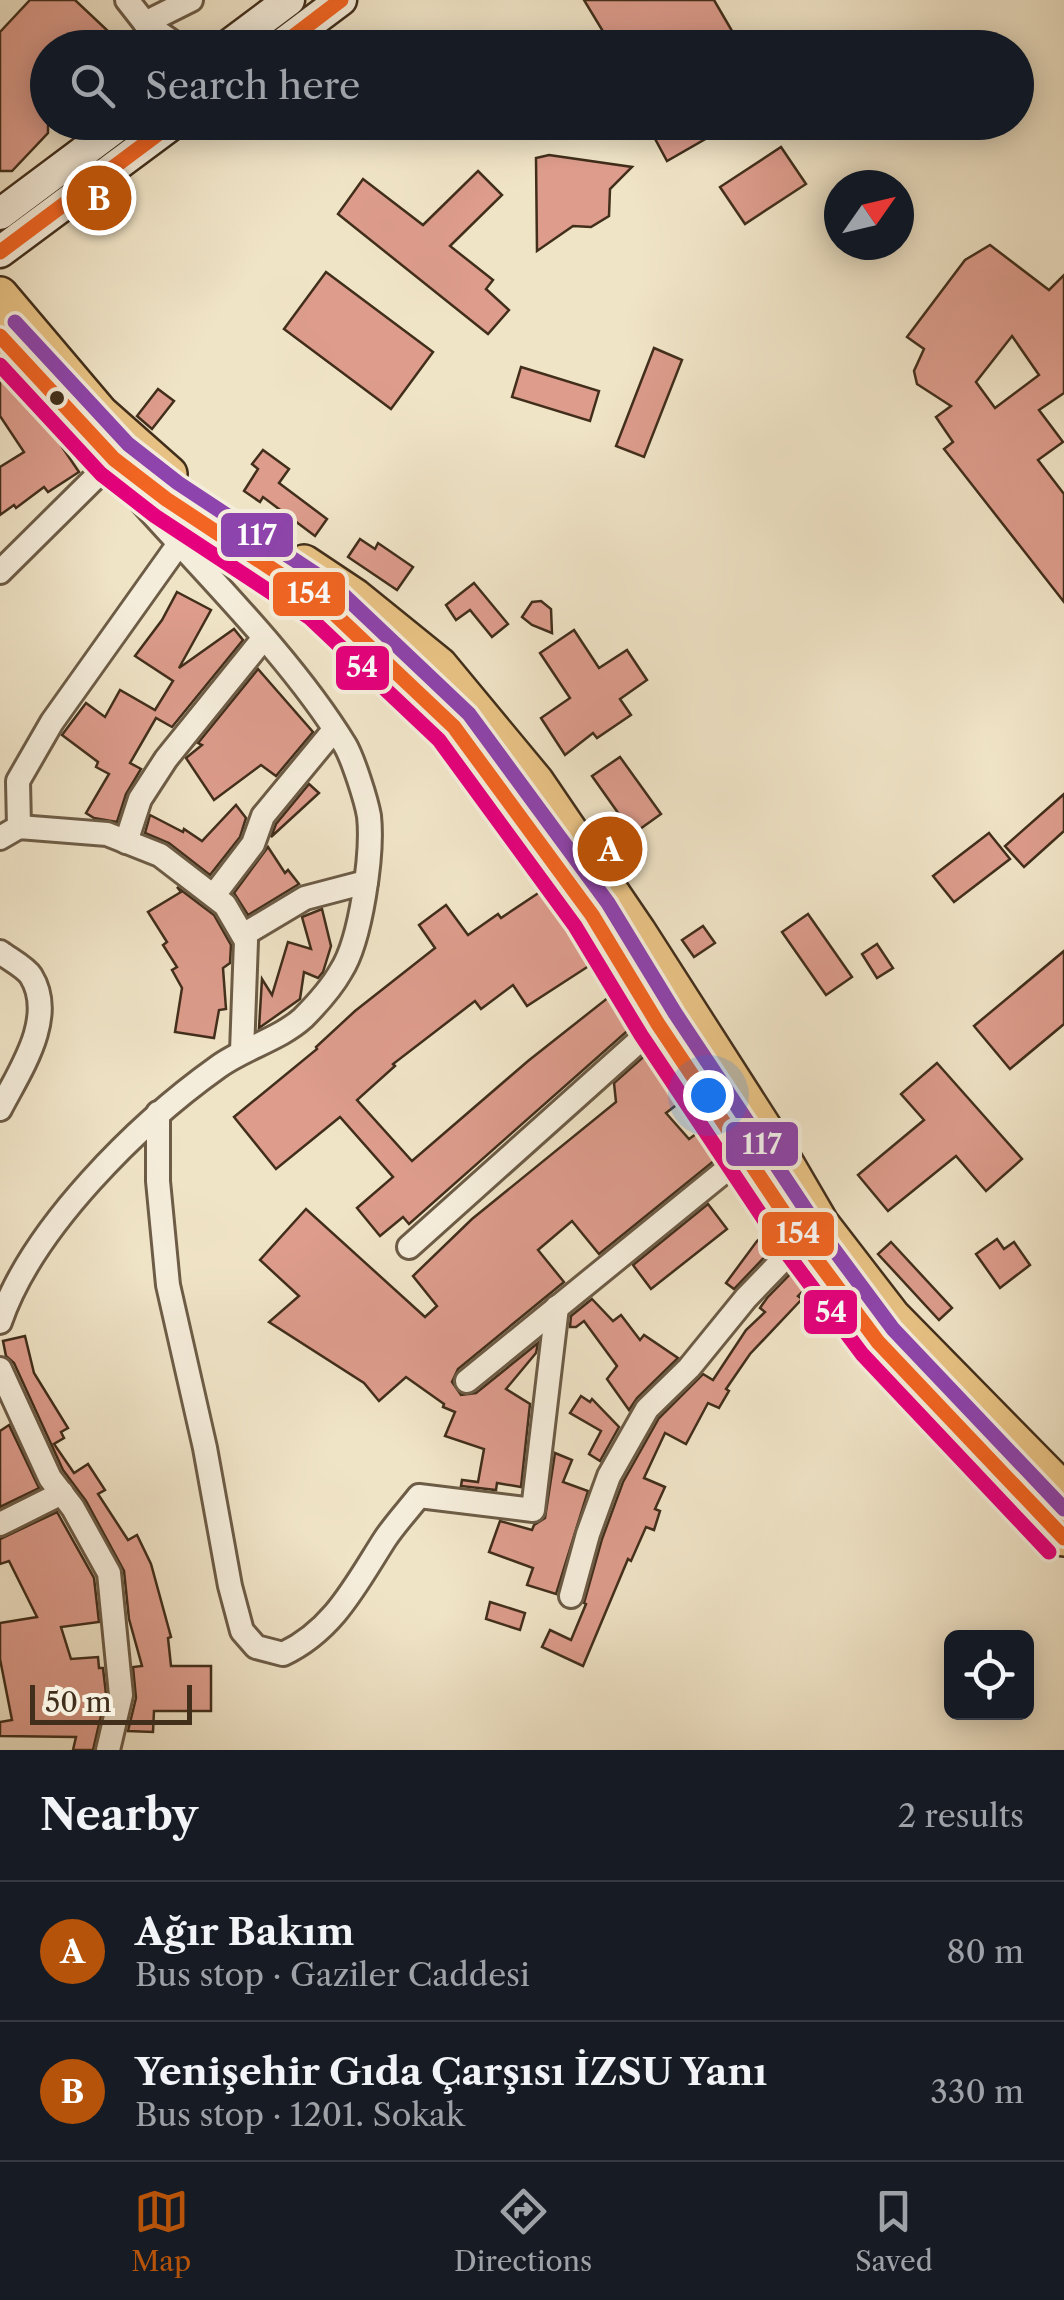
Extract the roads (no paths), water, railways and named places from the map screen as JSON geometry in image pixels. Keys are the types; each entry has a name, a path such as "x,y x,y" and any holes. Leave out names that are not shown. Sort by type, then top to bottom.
{"main road":[{"path":"249,30 288,0"},
{"path":"301,30 341,0"},
{"path":"0,214 99,140"},
{"path":"0,252 151,140"},
{"path":"0,295 100,413 164,471 355,597 439,665 536,782 638,932 821,1224 892,1316 1064,1491"},
{"path":"0,336 111,462 322,602 454,727 592,915 658,1024 802,1240 878,1342 1064,1538"}],"street":[{"path":"126,0 155,30"},
{"path":"145,23 190,0"},
{"path":"145,23 147,30"},
{"path":"0,572 111,462 178,545 303,686 346,748 369,816 366,882 350,952 341,972 301,1020 221,1064 158,1113 64,1214 20,1274 0,1322"},
{"path":"178,545 52,722 18,781 10,832 107,834 160,855 226,905 246,941 242,1052"},
{"path":"126,842 140,799 166,759 263,639"},
{"path":"214,895 253,844 263,816 334,730"},
{"path":"243,935 305,898 366,882"},
{"path":"0,952 31,976 42,1014 22,1067 0,1109"},
{"path":"409,1247 658,1024"},
{"path":"158,1113 158,1181 168,1285 205,1448 230,1586 242,1630 256,1647 283,1654 302,1645 341,1609 419,1496 534,1510 557,1308"},
{"path":"467,1381 747,1153"},
{"path":"571,1596 588,1534 627,1439 647,1409 689,1368 746,1298 802,1240"},
{"path":"0,1369 50,1478 109,1573 121,1695 108,1750"},
{"path":"0,1524 62,1494"}],"place":[{"name":"Yenişehir Gıda Çarşısı İZSU Yanı","path":"99,198"},
{"name":"Ağır Bakım","path":"610,849"}]}
